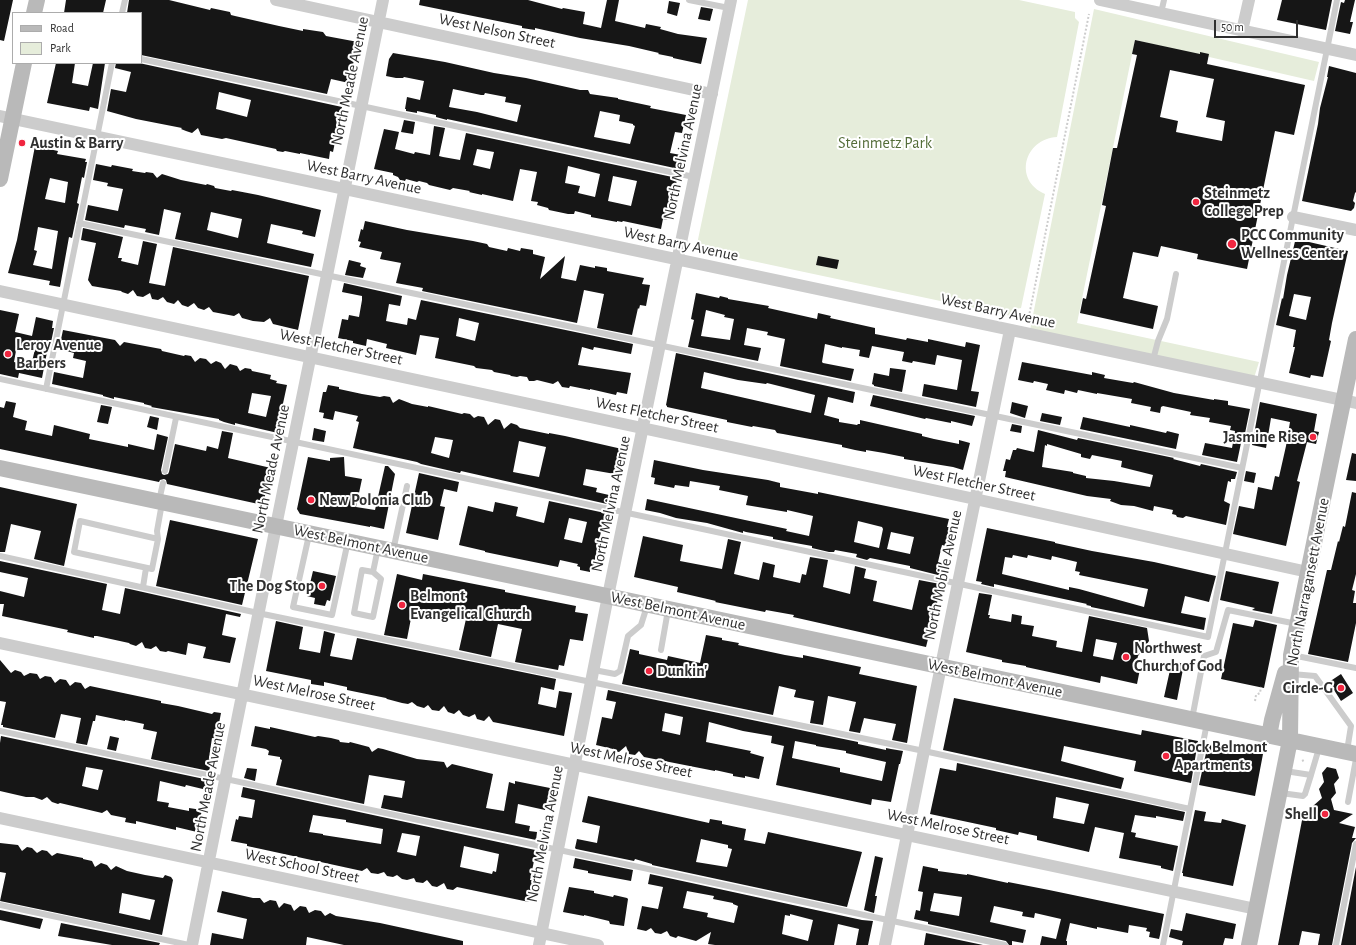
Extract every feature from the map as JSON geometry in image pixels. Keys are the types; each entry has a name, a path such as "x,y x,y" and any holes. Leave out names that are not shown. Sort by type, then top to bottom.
{"main road":[{"path":"34,12 37,0"},
{"path":"0,180 6,117 24,64"},
{"name":"North Narragansett Avenue","path":"1249,945 1290,740 1291,655 1308,572 1350,402 1356,339"},
{"name":"West Belmont Avenue","path":"0,468 1320,746 1353,755"},
{"path":"1269,736 1272,720 1291,655"}],"street":[{"name":"West Nelson Street","path":"276,0 712,94"},
{"name":"North Meade Avenue","path":"192,945 383,0"},
{"path":"1100,0 1356,55"},
{"path":"1242,31 1248,0"},
{"name":"North Melvina Avenue","path":"539,945 608,596 730,4"},
{"name":"West Barry Avenue","path":"6,117 1350,402"},
{"path":"1293,217 1356,230"},
{"name":"West Fletcher Street","path":"0,291 975,499 1308,572"},
{"name":"North Mobile Avenue","path":"885,945 1010,330"},
{"name":"West Melrose Street","path":"0,643 1256,909"},
{"name":"West School Street","path":"0,818 598,945"}],"lane":[{"path":"122,12 125,0"},
{"path":"689,0 730,4"},
{"path":"1161,13 1164,0"},
{"path":"0,379 176,418 1208,637 1337,0"},
{"path":"142,59 694,177"},
{"path":"46,389 112,64"},
{"path":"80,223 1242,468"},
{"path":"1153,360 1158,341 1167,319 1176,274"},
{"path":"165,471 176,418"},
{"path":"158,539 80,521 74,552 152,569 158,539 157,531 163,483"},
{"path":"374,572 385,549 406,486"},
{"path":"309,533 293,607 332,615 348,541"},
{"path":"0,556 258,613 593,676 924,751 1190,809"},
{"path":"143,587 146,568"},
{"path":"362,570 374,572 382,579 373,617 354,613 362,570"},
{"path":"593,676 615,674 620,671 628,636 641,625 647,604"},
{"path":"661,650 669,609"},
{"path":"1192,719 1204,656 1216,652 1228,610 1297,624"},
{"path":"1291,655 1356,668"},
{"path":"1290,674 1315,676 1351,726 1353,755 1348,802"},
{"path":"1163,945 1207,723"},
{"path":"0,732 1005,945"},
{"path":"1279,793 1303,796 1305,794 1320,746"},
{"path":"1284,771 1311,776"},
{"path":"1336,945 1356,844"},
{"path":"0,905 189,945"}],"path":[{"path":"1028,321 1089,14"},
{"path":"1255,701 1256,695 1260,693 1261,687"}],"green space":[{"name":"Steinmetz Park","path":"748,0 1019,0 1075,12 1075,18 1079,22 1057,137 1046,139 1037,145 1030,152 1027,161 1026,170 1029,179 1035,188 1045,194 1021,308 1015,309 1011,316 696,249"},
{"path":"1094,9 1319,62 1314,81 1135,40 1077,323 1259,362 1254,378 1030,330"}],"building":[{"path":"0,0 13,0 4,41 0,40"},
{"path":"66,0 106,0 103,12 64,12"},
{"path":"129,0 169,0 210,10 211,8 230,12 231,15 303,31 303,29 323,32 326,36 358,42 349,83 331,79 327,94 142,55 142,12 127,12"},
{"path":"420,0 528,0 562,9 585,12 583,24 601,28 607,0 619,0 615,21 645,28 646,24 661,27 660,29 678,34 707,38 701,64 629,46 580,38 535,28 535,30 522,28 522,26 419,5"},
{"path":"1282,0 1332,0 1326,30 1277,20"},
{"path":"1345,0 1355,0 1350,22 1353,22 1350,34 1335,31 1341,2 1344,3"},
{"path":"669,1 680,3 677,16 667,13"},
{"path":"701,7 713,9 710,21 698,19"},
{"path":"1135,40 1200,54 1200,52 1209,54 1207,64 1305,85 1294,135 1275,131 1247,269 1197,259 1198,254 1161,246 1158,257 1133,252 1123,298 1158,306 1153,329 1080,313 1083,298 1086,299 1106,206 1102,205 1113,148 1117,148 1137,55 1132,54","holes":["1170,70 1214,79 1206,117 1225,121 1222,141 1176,132 1178,121 1160,117"]},
{"path":"393,53 445,62 580,90 588,90 590,94 618,98 651,106 650,108 686,115 682,133 675,132 670,153 681,155 679,169 447,120 436,117 436,115 417,111 417,113 406,111 407,97 420,100 424,81 404,77 396,78 386,76 389,59","holes":["453,89 481,95 484,95 485,93 506,97 505,102 521,105 517,122 449,107","600,111 620,115 619,121 633,124 635,126 630,144 594,137"]},
{"path":"56,64 75,64 72,83 88,86 93,64 105,64 98,109 90,107 89,111 47,103"},
{"path":"116,64 142,64 342,107 333,152 330,151 329,159 300,153 277,151 276,149 226,138 222,139 201,135 198,128 192,133 181,129 182,128 136,119 107,111 111,89 126,92 131,72 115,68","holes":["219,92 251,100 247,117 216,109"]},
{"path":"1329,66 1356,73 1356,192 1353,201 1355,203 1354,208 1351,211 1302,201"},
{"path":"404,120 415,122 413,134 401,132"},
{"path":"434,126 445,128 439,156 443,157 460,160 466,133 677,178 668,220 663,219 661,229 623,221 617,222 591,217 591,215 575,211 574,214 568,214 549,210 548,208 537,205 538,202 531,201 537,172 520,169 513,201 453,188 450,190 419,181 417,182 406,179 405,181 400,180 398,177 393,175 393,173 374,169 384,129 399,132 395,149 414,154 415,152 430,155","holes":["477,149 494,152 490,169 473,165","568,166 600,174 595,197 578,193 580,186 565,183","613,176 637,181 631,206 608,201"]},
{"path":"35,146 58,151 57,154 86,159 85,162 87,162 84,178 82,177 77,203 79,204 72,238 69,237 60,287 49,285 50,281 8,273 17,240","holes":["50,178 68,182 65,203 45,199","38,227 58,231 52,269 33,265 37,251 34,250"]},
{"path":"96,164 111,167 112,165 133,169 132,171 153,173 157,178 162,174 181,180 207,184 214,186 215,188 258,195 321,210 315,237 302,234 303,231 271,224 267,243 314,254 311,267 175,239 181,213 164,209 159,235 145,232 146,229 125,225 124,228 85,220 88,205 118,211 123,189 107,186 108,183 93,180","holes":["211,212 242,219 238,238 207,230"]},
{"path":"365,221 407,230 473,241 487,244 489,247 507,251 508,248 520,251 521,248 533,250 533,254 545,257 540,279 565,256 561,278 576,281 580,265 595,268 595,266 607,268 607,271 644,278 642,284 650,285 646,306 640,305 639,309 638,308 632,335 597,328 604,294 584,290 577,323 422,291 423,288 396,283 401,263 380,259 382,252 359,247 361,242 358,241"},
{"path":"83,228 123,237 118,258 122,258 121,261 138,265 143,241 157,244 149,283 165,286 173,247 309,276 298,330 273,324 270,318 264,322 253,321 242,318 239,313 234,316 213,312 209,307 204,310 198,308 194,303 188,307 182,305 178,300 174,304 167,302 163,297 158,300 152,299 150,293 143,297 137,296 133,290 128,294 121,291 92,286 88,280 96,243 81,240"},
{"path":"1297,233 1310,236 1309,242 1348,251 1332,323 1329,340 1331,341 1323,377 1311,375 1310,378 1289,373 1295,347 1293,347 1296,330 1276,325 1282,298 1283,299","holes":["1294,294 1311,297 1306,320 1289,316"]},
{"path":"818,256 839,260 837,269 816,265"},
{"path":"349,260 361,263 360,266 366,268 363,278 345,275"},
{"path":"344,283 402,296 400,306 389,304 386,321 407,325 408,318 416,320 421,300 633,344 631,354 594,347 593,350 582,347 578,365 631,373 627,394 617,392 616,395 570,386 569,388 562,387 558,381 553,384 537,380 529,381 527,377 511,376 494,372 492,370 476,368 474,366 435,358 439,338 420,335 416,355 386,348 387,344 367,339 366,346 353,343 353,341 338,338 342,319 348,320 349,315 359,317 362,300 362,296 342,292","holes":["459,318 479,323 475,341 456,336"]},
{"path":"696,293 719,298 720,296 728,299 769,306 768,308 817,319 818,313 831,316 830,318 875,328 875,334 906,340 907,338 928,342 928,339 965,347 966,342 980,345 971,391 979,392 976,407 922,396 924,384 957,390 962,360 937,355 935,365 913,361 912,363 902,361 904,352 872,346 869,358 859,356 860,350 825,344 822,362 854,369 851,381 780,366 785,339 767,335 768,332 747,328 744,345 761,348 758,361 688,347 694,320 691,319","holes":["706,310 725,315 724,317 734,319 730,340 701,336"]},
{"path":"0,310 19,314 15,332 32,336 36,317 53,321 52,328 54,328 50,347 48,347 42,378 19,373 18,378 0,374","holes":["17,345 35,349 31,366 14,362"]},
{"path":"63,330 115,340 120,346 124,342 161,349 162,351 184,356 191,356 195,362 200,358 206,359 211,364 216,361 221,363 225,369 230,364 237,366 240,371 245,368 271,375 270,379 277,381 276,383 287,385 278,433 235,423 235,425 219,419 151,407 152,406 144,403 114,397 114,399 103,395 52,384 54,372 83,378 86,361 73,358 74,353 59,349","holes":["252,393 271,396 266,417 248,413"]},
{"path":"676,353 855,392 853,403 828,397 824,415 839,419 839,422 857,425 860,424 860,420 922,434 922,436 934,439 959,444 959,440 970,443 963,470 904,459 904,457 884,453 855,450 842,447 842,445 777,433 775,430 727,422 727,420 667,407 666,405","holes":["704,372 738,380 767,383 815,395 811,413 701,388"]},
{"path":"1022,362 1092,375 1092,372 1105,375 1104,378 1134,382 1174,393 1228,401 1228,405 1250,409 1243,443 1241,443 1237,462 1202,455 1205,443 1232,448 1235,431 1230,430 1231,426 1209,422 1210,418 1190,415 1191,412 1163,406 1161,407 1160,413 1150,411 1151,407 1131,403 1132,399 1078,390 1077,393 1065,390 1064,394 1046,390 1048,384 1018,380"},
{"path":"890,368 906,370 902,392 874,386 872,384 874,373 889,376"},
{"path":"328,385 339,387 339,389 362,394 390,397 393,403 399,399 412,404 462,414 470,414 474,418 478,416 484,417 488,425 495,419 500,420 504,429 511,423 520,428 565,436 622,449 618,471 616,470 615,474 586,469 583,485 597,488 596,492 609,495 607,504 461,471 460,473 353,448 359,422 356,421 358,416 335,411 333,420 323,418 324,413 319,412 323,392 326,392","holes":["435,437 453,440 449,458 431,453","519,441 546,447 539,477 513,472"]},
{"path":"873,395 975,416 972,426 951,421 951,423 925,419 870,406"},
{"path":"6,401 16,403 13,417 27,421 25,430 52,436 54,425 90,434 89,439 128,447 128,444 154,450 157,434 168,437 161,470 162,474 164,475 168,474 169,472 175,444 206,451 207,446 218,449 222,431 233,433 228,458 271,468 263,505 167,484 166,480 164,479 160,480 159,482 0,449 0,407 4,408"},
{"path":"1012,402 1028,406 1025,418 1010,413"},
{"path":"1260,402 1317,414 1314,431 1319,432 1316,444 1307,442 1297,481 1300,482 1286,546 1233,534 1239,506 1254,509 1258,487 1272,490 1275,476 1279,477 1286,446 1290,422 1271,418 1266,448 1252,445"},
{"path":"101,405 112,407 108,424 97,422"},
{"path":"1042,413 1062,417 1060,425 1040,421"},
{"path":"150,416 159,418 157,430 147,427"},
{"path":"1083,417 1130,427 1130,425 1166,433 1167,431 1179,434 1176,449 1080,429"},
{"path":"1012,424 1022,426 1021,433 1010,431"},
{"path":"314,428 326,431 324,442 312,440"},
{"path":"1038,430 1077,440 1078,438 1174,458 1173,459 1200,466 1201,464 1237,472 1235,479 1231,479 1231,482 1228,481 1224,501 1230,504 1226,525 1186,516 1183,518 1177,517 1176,515 1172,514 1173,510 1154,506 1153,511 1134,506 1121,505 1110,501 1111,499 1087,496 1005,477 1006,471 1003,471 1006,459 1010,460 1013,450 1016,450 1017,448 1034,452","holes":["1047,444 1081,454 1081,457 1090,459 1092,455 1122,461 1121,467 1153,475 1150,487 1086,478 1086,476 1073,472 1042,467 1045,445 1047,446"]},
{"path":"1352,453 1356,454 1356,481 1346,480"},
{"path":"308,457 330,461 330,458 344,457 345,476 362,479 356,507 375,510 385,466 388,466 395,474 384,529 300,514 297,509"},
{"path":"654,460 703,470 768,480 780,483 780,487 818,494 818,492 949,519 947,527 950,527 946,546 942,545 938,562 944,564 942,576 910,568 910,566 870,558 867,560 856,557 857,554 835,550 834,552 829,552 812,548 812,546 773,539 773,537 743,531 743,533 707,523 676,518 645,510 647,499 787,529 786,531 809,536 813,516 787,510 787,512 746,505 748,496 719,490 720,486 690,481 689,487 675,485 674,488 654,484 655,478 651,477","holes":["858,521 882,527 883,529 879,548 854,542","891,532 914,537 910,554 887,549"]},
{"path":"1246,471 1256,473 1254,483 1244,481"},
{"path":"419,473 459,482 457,492 444,489 440,506 445,507 438,540 406,533"},
{"path":"0,487 77,504 64,566 34,559 41,531 11,524 5,552 0,552"},
{"path":"1352,492 1356,493 1356,574 1352,590 1355,591 1353,603 1356,603 1356,623 1348,662 1308,654 1327,570 1331,570 1338,541 1339,542 1343,526 1345,527"},
{"path":"549,501 605,513 593,569 590,568 590,572 580,570 580,567 577,566 578,564 560,560 558,567 459,545 468,506 493,512 495,502 518,507 516,516 544,523","holes":["569,518 587,522 582,543 564,539"]},
{"path":"170,520 258,539 242,605 156,586"},
{"path":"987,528 1216,576 1209,602 1185,596 1181,613 1206,618 1204,630 1091,607 1086,605 1087,604 994,584 994,587 981,584 982,582 976,581","holes":["1013,555 1027,558 1028,555 1051,560 1052,556 1077,562 1075,571 1080,572 1079,575 1148,589 1144,607 1079,589 1069,587 1069,590 1002,574 1005,557 1012,558"]},
{"path":"643,536 683,545 680,561 722,569 728,539 741,542 734,574 759,580 763,562 775,565 773,577 800,583 802,574 806,575 810,557 828,560 823,587 850,594 855,566 866,569 864,578 877,581 873,601 912,610 919,580 940,584 939,587 941,587 926,647 793,617 794,615 766,610 765,612 715,602 716,601 677,592 678,587 634,577"},
{"path":"0,561 107,584 102,610 120,614 125,588 241,614 240,617 226,614 222,635 236,638 230,663 203,658 206,647 188,643 186,655 168,651 160,651 156,646 151,649 145,648 142,642 136,646 97,636 94,636 94,638 67,632 68,630 2,616 4,604 0,604 0,591 24,597 28,578 0,572"},
{"name":"The Dog Stop","path":"313,571 336,576 330,601 327,600 325,606 314,604 315,598 307,596"},
{"path":"1226,571 1279,582 1272,614 1252,610 1255,608 1220,600"},
{"path":"397,574 422,580 423,574 576,606 575,612 588,614 583,641 570,639 564,666 559,665 558,670 515,662 522,629 498,624 491,657 459,650 466,619 413,608 407,639 384,635"},
{"path":"979,593 992,595 988,615 990,615 989,618 1011,622 1012,614 1022,616 1021,624 1034,626 1032,636 1057,641 1056,647 1082,652 1089,616 1147,628 1149,641 1138,656 1135,668 1140,669 1137,684 1101,676 1100,683 1002,662 1002,660 966,652","holes":["1096,639 1117,643 1113,660 1093,656"]},
{"path":"1255,620 1277,625 1264,688 1221,679 1233,623 1253,627"},
{"path":"276,621 303,627 299,649 320,653 324,631 335,634 330,656 352,660 357,638 556,679 554,690 541,687 538,704 556,708 559,691 572,693 564,736 493,722 489,716 484,721 477,719 475,714 469,717 463,715 459,710 454,714 448,712 444,706 439,711 432,710 428,705 424,708 417,706 412,702 408,704 402,703 347,690 347,687 324,682 324,686 311,684 311,680 266,671"},
{"path":"706,635 739,643 738,645 785,655 803,658 803,655 861,667 859,674 917,686 907,743 892,740 896,724 864,718 860,733 849,731 856,702 828,696 823,725 810,723 814,701 794,697 796,690 779,686 773,715 622,684 630,649 639,651 639,654 667,660 668,656 700,663"},
{"path":"0,660 11,673 15,670 21,672 24,676 30,673 37,674 40,679 45,676 51,677 55,683 60,679 66,680 70,686 75,682 81,683 85,689 90,686 161,701 161,703 212,714 214,712 221,713 216,739 212,738 209,758 212,759 209,771 151,759 157,732 143,729 144,724 96,715 87,745 76,743 81,718 61,714 55,738 3,727 3,725 1,725 6,702 0,701"},
{"path":"1172,661 1184,664 1177,700 1164,697"},
{"name":"Circle-G","path":"1341,674 1353,693 1341,701 1329,682"},
{"path":"608,690 858,742 858,744 886,750 886,748 903,751 891,802 872,799 871,805 776,785 784,746 771,743 772,736 743,731 709,722 706,742 751,751 750,753 764,757 759,779 745,776 745,778 733,776 733,774 715,770 644,757 639,751 635,755 629,754 626,746 619,752 596,745 602,717 612,719 616,702 606,700","holes":["665,713 683,717 680,735 662,731","795,741 846,751 846,753 886,762 882,781 840,772 840,768 792,758"]},
{"path":"954,698 1141,735 1142,730 1198,741 1191,783 1134,771 1136,761 1064,746 1061,761 1124,778 1121,789 943,750"},
{"path":"255,726 270,729 270,727 315,737 331,738 339,740 340,742 350,742 369,747 372,752 378,748 417,759 444,762 447,768 452,764 493,774 486,808 504,811 509,782 515,784 515,781 550,788 545,810 518,804 515,823 530,826 529,831 537,832 536,840 381,808 384,795 402,798 405,781 369,775 364,804 276,785 282,760 280,757 268,755 269,751 266,749 251,746"},
{"path":"1,736 209,780 207,790 160,781 157,801 169,803 168,807 189,811 189,808 202,810 197,832 176,827 176,830 136,821 136,824 125,822 126,818 111,815 107,810 102,813 60,803 58,804 52,802 47,797 42,800 34,797 26,797 0,791","holes":["86,767 103,770 98,790 82,786"]},
{"path":"110,736 119,738 116,751 107,749"},
{"name":"Block Belmont Apartments","path":"1208,744 1263,754 1255,796 1199,785"},
{"path":"957,763 1185,812 1183,821 1156,816 1156,818 1135,815 1131,832 1136,833 1135,837 1178,846 1173,871 1161,868 1161,866 1119,858 1124,833 1095,827 1089,852 1037,840 1037,836 1019,832 1018,835 996,830 996,828 930,814 940,768 956,771","holes":["1056,797 1089,804 1084,824 1053,818"]},
{"path":"1327,767 1336,769 1339,778 1334,784 1336,793 1331,799 1334,810 1353,814 1339,823 1355,827 1352,838 1356,838 1352,843 1332,945 1318,945 1320,934 1302,931 1299,945 1278,945 1303,815 1311,817 1313,806 1322,798 1319,789 1324,782 1322,773"},
{"path":"247,768 257,769 255,781 244,778"},
{"path":"243,787 540,851 537,862 534,861 530,880 534,880 529,902 457,887 453,890 447,889 444,883 437,887 432,886 427,880 423,883 416,882 414,878 407,880 402,879 397,875 393,877 387,876 384,872 378,874 371,873 367,868 362,871 247,846 247,844 231,841 236,819 238,820 239,816 252,818 255,800 241,797","holes":["313,815 346,820 346,822 383,829 381,844 309,832","402,833 420,836 416,856 397,852","464,846 499,854 496,872 493,871 492,874 460,867"]},
{"path":"588,796 709,823 710,819 722,821 722,824 746,829 744,840 765,844 768,832 862,852 847,907 652,865 635,859 634,861 576,849 577,839 597,843 600,826 582,822","holes":["701,839 728,845 728,848 732,849 727,867 696,862"]},
{"path":"1195,810 1206,812 1204,821 1221,823 1222,819 1246,825 1233,886 1183,876 1182,873"},
{"path":"0,843 18,845 22,851 27,847 32,848 37,853 42,850 47,851 52,856 57,853 83,858 92,861 95,867 101,863 107,865 111,870 116,866 127,871 145,875 163,878 165,875 171,877 173,880 162,935 0,901 6,873 0,872","holes":["122,893 155,900 150,920 119,913"]},
{"path":"875,856 883,858 875,896 877,896 874,913 864,910"},
{"path":"575,858 633,870 631,881 588,873 588,871 573,868"},
{"path":"923,866 938,869 938,871 967,874 1164,914 1159,939 1149,937 1150,932 1146,931 1147,928 1129,925 1128,933 1097,927 1097,929 1070,923 1066,941 1067,945 1040,945 1042,936 1056,939 1061,919 1035,913 1034,918 1022,916 1023,912 994,906 990,922 1026,930 1023,943 1012,941 1012,945 1009,945 1006,941 928,924 928,922 914,919 916,910 920,911 923,892 918,891","holes":["934,893 962,897 959,916 930,911"]},
{"path":"1356,867 1356,945 1341,945"},
{"path":"650,874 862,920 873,921 868,945 856,945 859,929 838,924 834,945 715,945 708,944 711,932 696,941 678,936 676,938 670,936 667,931 661,934 655,933 651,928 646,931 637,929 642,906 658,909 663,887 648,884","holes":["687,891 714,896 713,899 733,903 738,906 734,923 707,917 708,913 683,908","790,914 813,920 808,941 782,934 785,915 790,916"]},
{"path":"569,887 594,891 594,893 613,897 614,895 627,898 624,926 610,924 609,921 584,915 563,912"},
{"path":"222,891 253,898 260,898 264,903 270,900 276,901 279,908 284,903 291,905 294,911 300,906 306,907 309,913 315,910 321,911 325,916 330,913 336,916 380,923 463,941 463,945 344,945 307,937 306,945 210,945 212,933 243,939 247,919 217,912"},
{"path":"0,910 43,919 40,929 0,920"},
{"path":"1186,913 1236,924 1233,939 1225,938 1223,945 1182,945 1183,941 1169,937 1171,929 1182,931"},
{"path":"61,923 160,943 159,945 112,945 58,936"},
{"path":"926,933 983,945 924,945"}],"place":[{"name":"Austin & Barry","path":"22,143"},
{"name":"Steinmetz College Prep","path":"1196,202"},
{"name":"PCC Community Wellness Center","path":"1232,244"},
{"name":"Leroy Avenue Barbers","path":"8,354"},
{"name":"Jasmine Rise","path":"1313,437"},
{"name":"New Polonia Club","path":"311,500"},
{"name":"The Dog Stop","path":"322,586"},
{"name":"Belmont Evangelical Church","path":"402,605"},
{"name":"Northwest Church of God","path":"1126,657"},
{"name":"Dunkin'","path":"649,671"},
{"name":"Circle-G","path":"1341,688"},
{"name":"Block Belmont Apartments","path":"1166,756"},
{"name":"Shell","path":"1325,814"}]}
